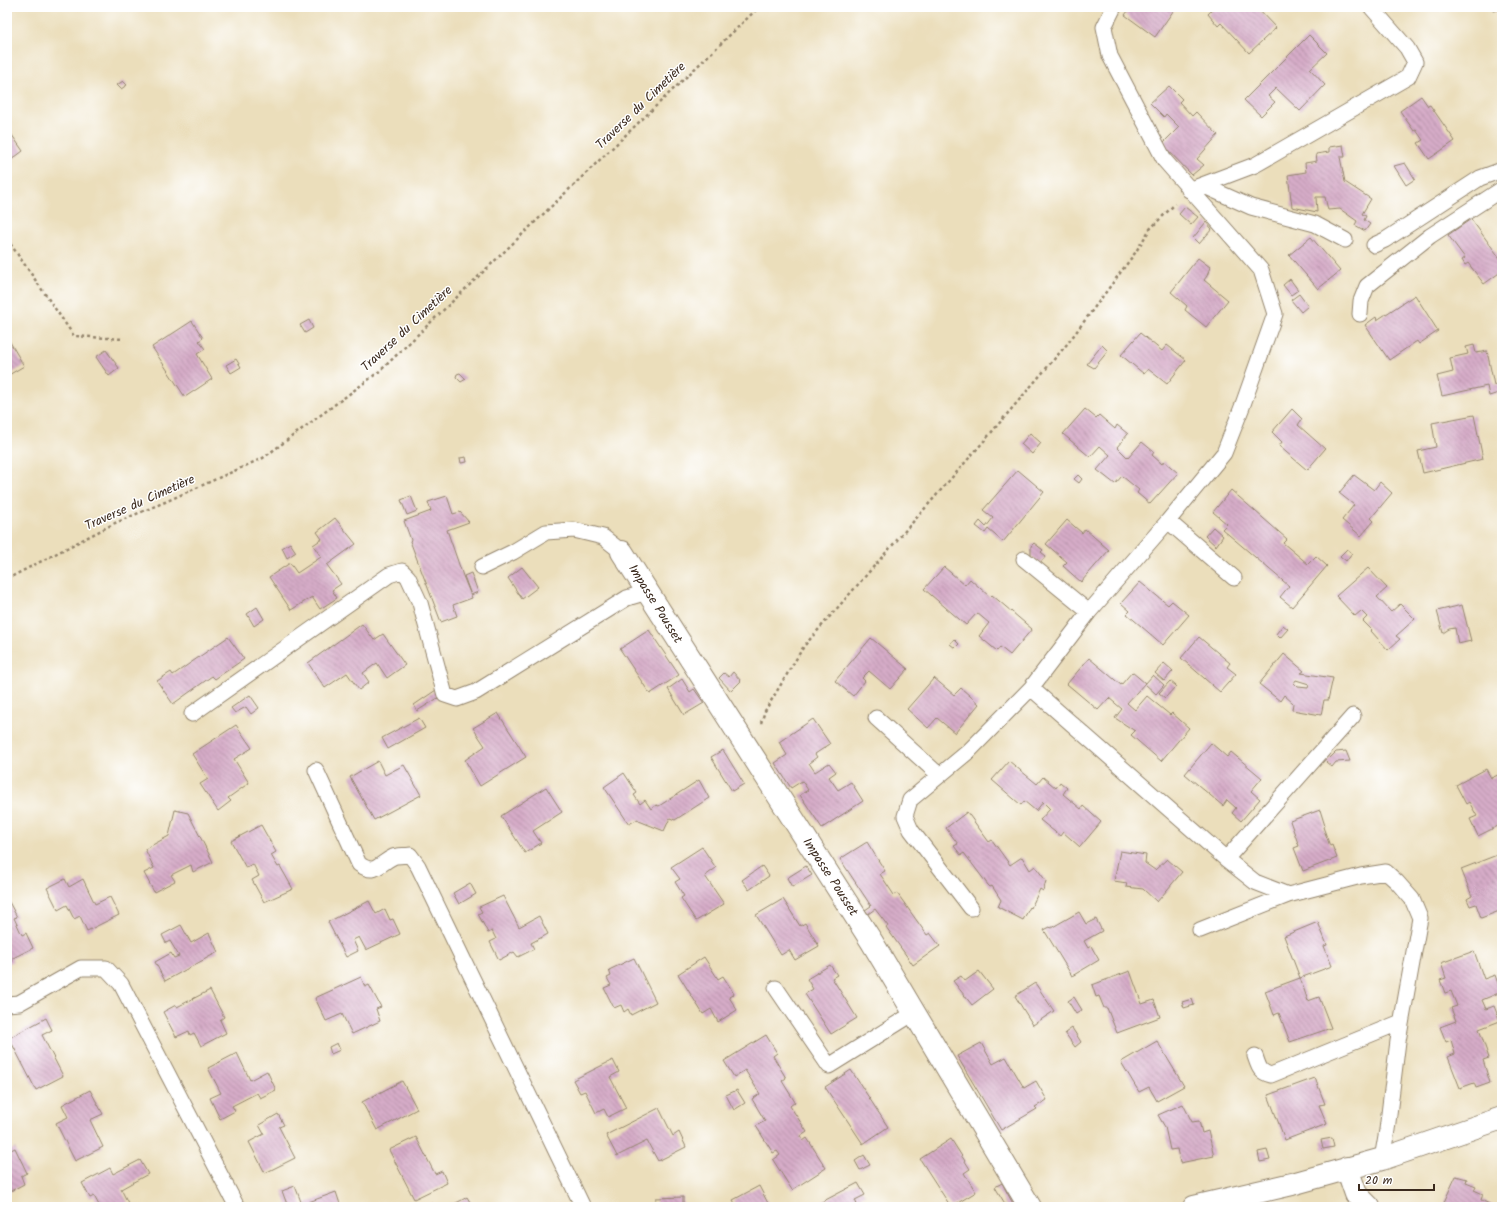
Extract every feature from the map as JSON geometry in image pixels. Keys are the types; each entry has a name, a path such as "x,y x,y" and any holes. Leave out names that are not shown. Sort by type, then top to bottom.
{"street":[{"name":"Impasse Pousset","path":"622,552 872,942 1030,1207"},
{"path":"1194,1207 1292,1184 1382,1159 1502,1118"},
{"path":"1347,1168 1356,1194 1369,1207"}],"lane":[{"path":"971,908 911,830 905,816 910,800 969,751 1031,688 1090,612 1168,522 1224,453 1275,314 1261,270 1196,187 1164,161 1110,56 1104,27 1114,7"},
{"path":"1196,187 1255,165 1408,77 1415,62 1406,48 1371,7"},
{"path":"1374,245 1385,240 1480,178 1502,170"},
{"path":"1196,187 1251,207 1315,224 1345,240"},
{"path":"1360,314 1361,301 1367,286 1430,236 1502,189"},
{"path":"1168,522 1234,578"},
{"path":"482,567 513,552 546,532 574,530 603,537 622,552"},
{"path":"1024,559 1090,612"},
{"path":"192,714 389,575 402,571 408,577 420,603 445,695 457,699 476,692 627,598 647,592"},
{"path":"1031,688 1226,859 1255,882 1288,895"},
{"path":"1226,859 1353,716"},
{"path":"876,718 939,775"},
{"path":"316,770 359,864 366,869 376,869 394,857 410,855 418,866 583,1207"},
{"path":"1200,930 1288,895 1361,876 1386,872 1412,899 1420,918 1401,1022 1382,1159"},
{"path":"7,1004 19,1003 81,968 106,968 121,984 237,1207"},
{"path":"776,988 829,1066 914,1013"},
{"path":"1255,1056 1259,1069 1264,1073 1271,1075 1401,1022"}],"path":[{"name":"Traverse du Cimetière","path":"7,579 115,523 263,458 368,380 381,370 759,7"},
{"path":"751,754 765,711 804,646 984,441 1063,348 1135,253 1150,229 1196,187"},
{"path":"7,239 74,336 124,339"}],"building":[{"path":"1131,7 1176,7 1155,37 1125,15"},
{"path":"1215,7 1256,7 1276,28 1249,53 1221,23 1218,26 1208,14"},
{"path":"1424,7 1439,7 1439,11 1424,10"},
{"path":"1492,7 1501,7 1502,9 1493,11"},
{"path":"1309,35 1327,53 1310,69 1325,85 1300,111 1276,88 1268,96 1275,102 1261,116 1244,100"},
{"path":"123,81 127,85 121,89 117,85"},
{"path":"1169,86 1182,99 1179,102 1192,116 1196,112 1218,135 1197,159 1204,165 1192,175 1162,144 1179,127 1166,114 1164,117 1150,103"},
{"path":"1421,96 1428,106 1430,105 1455,141 1429,159 1418,143 1423,140 1416,130 1414,131 1400,111"},
{"path":"7,128 23,151 7,163"},
{"path":"1343,145 1345,157 1340,157 1345,182 1371,199 1362,214 1366,216 1364,220 1370,224 1365,231 1355,225 1357,221 1340,209 1328,210 1325,197 1316,197 1317,212 1292,207 1288,175 1306,172 1305,163 1317,161 1316,154 1329,152 1329,147"},
{"path":"1405,163 1415,179 1406,185 1394,166"},
{"path":"1185,207 1198,217 1191,225 1179,214"},
{"path":"1471,219 1502,261 1502,271 1484,284 1468,263 1465,265 1462,260 1465,258 1448,235"},
{"path":"1206,222 1212,229 1199,244 1193,238"},
{"path":"1311,237 1340,271 1318,289 1289,255"},
{"path":"1198,258 1210,267 1204,280 1228,300 1206,327 1185,310 1187,306 1171,292"},
{"path":"1290,279 1298,290 1291,295 1283,285"},
{"path":"1299,294 1308,306 1301,312 1291,300"},
{"path":"1415,295 1438,331 1419,344 1417,341 1389,360 1365,325 1376,317 1377,320"},
{"path":"309,320 313,328 305,333 300,325"},
{"path":"192,321 203,338 199,341 205,349 197,354 212,379 185,397 152,347"},
{"path":"1140,333 1162,351 1167,345 1186,360 1167,384 1148,369 1144,374 1121,355"},
{"path":"7,337 24,366 7,376"},
{"path":"1102,345 1108,351 1094,368 1087,364"},
{"path":"1474,345 1476,353 1487,351 1494,385 1502,383 1502,392 1489,396 1487,386 1442,396 1437,376 1453,372 1450,358 1468,354 1466,347"},
{"path":"106,350 119,368 109,376 96,357"},
{"path":"236,359 241,367 231,373 226,365"},
{"path":"460,373 466,379 461,382 456,377 457,374"},
{"path":"1085,409 1096,418 1099,415 1115,429 1117,425 1128,434 1117,447 1128,458 1142,442 1154,452 1152,455 1162,464 1164,461 1178,473 1150,504 1137,493 1139,490 1122,476 1115,484 1097,470 1110,455 1100,446 1090,457 1063,434"},
{"path":"1292,409 1302,419 1298,425 1325,449 1307,470 1279,446 1282,442 1272,432"},
{"path":"1474,415 1483,459 1423,473 1418,451 1436,447 1432,423"},
{"path":"1030,433 1041,443 1032,454 1021,444"},
{"path":"466,457 467,462 461,463 460,458"},
{"path":"1018,470 1044,492 1003,542 988,529 985,533 976,526 980,521 986,527 993,518 983,510"},
{"path":"1078,475 1082,479 1079,483 1074,479"},
{"path":"1354,475 1374,490 1380,482 1392,493 1371,518 1374,521 1361,536 1342,520 1354,505 1339,493"},
{"path":"1231,490 1287,539 1283,543 1308,564 1316,556 1327,566 1292,607 1280,597 1289,586 1222,529 1227,524 1213,512"},
{"path":"411,496 417,511 407,515 401,500"},
{"path":"447,496 453,514 460,512 469,522 447,530 472,598 453,605 457,616 441,622 410,541 411,540 404,521 431,511 428,502"},
{"path":"335,518 356,544 327,565 341,584 332,590 337,598 320,609 312,597 291,610 269,577 290,563 297,573 321,557 313,545 322,539 317,532"},
{"path":"1067,520 1082,533 1085,529 1109,550 1081,582 1063,566 1067,562 1046,544"},
{"path":"1213,527 1223,536 1216,546 1205,536"},
{"path":"290,543 296,552 287,558 282,548"},
{"path":"1034,543 1043,550 1041,552 1046,556 1040,563 1031,556 1031,546"},
{"path":"1347,549 1352,553 1346,561 1340,556"},
{"path":"522,567 538,587 522,599 508,578"},
{"path":"944,567 965,585 970,579 990,597 992,595 1032,629 1010,655 1000,647 997,651 979,636 989,623 977,613 966,625 924,589"},
{"path":"1368,568 1387,588 1377,597 1391,612 1400,604 1415,619 1396,636 1400,639 1388,650 1363,621 1367,617 1361,611 1355,616 1336,596"},
{"path":"471,573 478,592 471,595 464,576"},
{"path":"1140,582 1168,605 1172,601 1189,615 1163,645 1127,614 1130,611 1121,603"},
{"path":"1462,605 1471,641 1458,644 1455,628 1449,629 1443,633 1437,611"},
{"path":"257,607 264,619 254,626 247,614"},
{"path":"362,624 374,640 383,634 405,665 387,678 377,663 363,673 369,682 359,690 347,673 325,688 308,663"},
{"path":"1283,625 1288,629 1280,638 1276,634"},
{"path":"649,630 679,675 650,694 620,649"},
{"path":"228,637 244,659 215,679 212,676 173,704 157,681 171,672 173,675"},
{"path":"1199,637 1230,663 1227,667 1236,674 1220,692 1181,658"},
{"path":"871,638 908,669 890,689 869,671 862,678 865,681 853,696 835,681"},
{"path":"954,639 959,644 955,648 950,644"},
{"path":"1284,654 1304,671 1301,673 1333,678 1328,700 1324,700 1321,715 1292,710 1293,703 1284,695 1280,701 1259,684","holes":["1296,680 1309,684 1308,688 1298,687 1294,683"]},
{"path":"1089,658 1121,685 1132,672 1145,683 1127,703 1135,710 1147,696 1170,715 1172,713 1189,728 1161,761 1131,735 1135,731 1115,718 1122,709 1109,698 1098,710 1067,684"},
{"path":"1164,663 1173,671 1164,681 1155,673"},
{"path":"733,672 741,681 731,691 719,678 724,673 729,677"},
{"path":"1153,675 1164,685 1156,694 1145,684"},
{"path":"934,678 954,695 961,688 979,704 955,733 937,718 928,728 907,709"},
{"path":"682,679 690,692 694,689 704,703 684,715 668,689"},
{"path":"1170,681 1176,686 1165,698 1159,693"},
{"path":"436,690 438,698 417,711 414,705"},
{"path":"250,695 259,708 251,714 246,707 235,713 231,708"},
{"path":"498,713 526,757 480,786 465,760 485,746 473,728"},
{"path":"419,718 425,728 388,749 382,738"},
{"path":"813,719 830,744 815,754 817,757 809,763 815,772 829,763 836,772 829,777 838,790 851,782 863,801 822,828 800,795 808,790 802,781 791,788 775,763 787,755 779,742"},
{"path":"236,725 252,748 234,759 249,783 228,798 231,801 218,811 200,784 208,779 192,754"},
{"path":"1211,743 1227,757 1231,752 1262,778 1251,791 1260,799 1241,821 1232,813 1236,808 1227,800 1223,806 1185,774"},
{"path":"723,750 744,784 732,791 711,757"},
{"path":"1346,751 1350,761 1336,762 1332,767 1326,762 1336,752"},
{"path":"378,761 385,775 404,765 421,795 374,820 350,777"},
{"path":"1009,761 1037,784 1043,777 1056,788 1060,782 1067,788 1063,794 1081,809 1083,806 1101,822 1080,847 1063,832 1060,836 1040,820 1050,809 1043,802 1036,811 1024,801 1021,805 992,780"},
{"path":"1486,769 1491,778 1498,775 1502,784 1502,804 1500,805 1502,809 1502,824 1478,836 1470,819 1477,816 1469,802 1466,804 1456,785"},
{"path":"624,773 637,793 634,795 640,804 645,800 651,809 656,805 659,806 699,780 709,798 675,820 670,818 664,831 639,821 638,819 629,824 604,787"},
{"path":"546,787 562,812 533,831 541,843 525,853 501,816"},
{"path":"175,810 188,813 213,862 193,872 191,865 171,875 175,881 154,892 144,873 154,868 145,849 169,836"},
{"path":"1320,810 1325,826 1323,827 1330,846 1332,845 1337,858 1303,871 1294,848 1299,846 1290,821"},
{"path":"967,812 989,842 992,840 1010,865 1022,857 1030,870 1035,866 1046,881 1043,891 1040,889 1031,908 1030,907 1023,920 998,907 1001,900 992,886 990,887 988,885 964,853 961,855 954,846 958,844 946,828"},
{"path":"261,825 276,852 271,855 278,867 280,866 293,889 264,902 252,880 259,876 253,864 246,868 231,841"},
{"path":"867,842 885,871 880,874 894,895 897,893 927,935 930,933 940,946 913,965 886,927 888,926 875,909 868,914 865,910 871,906 840,859"},
{"path":"702,847 716,868 705,876 724,904 696,921 681,898 684,896 675,882 680,879 671,867"},
{"path":"1120,851 1146,855 1145,863 1155,870 1167,859 1182,872 1157,902 1143,889 1126,887 1127,883 1114,881"},
{"path":"1497,855 1502,867 1502,910 1481,918 1476,904 1470,906 1467,899 1472,896 1461,869"},
{"path":"762,866 769,876 749,890 742,880"},
{"path":"806,866 812,875 792,887 787,878"},
{"path":"65,879 69,887 83,879 95,904 110,897 119,915 87,931 80,916 74,919 67,905 58,910 47,888"},
{"path":"470,883 476,894 459,904 453,893"},
{"path":"503,896 519,927 539,916 548,934 531,943 534,949 518,957 514,952 499,960 490,942 496,939 492,931 488,933 478,914 482,912 479,907"},
{"path":"783,899 800,926 805,923 819,946 795,960 789,950 781,955 756,915"},
{"path":"369,901 376,914 385,909 390,920 393,919 400,934 366,950 359,937 353,940 358,951 346,957 328,922"},
{"path":"9,902 17,917 14,918 22,935 26,933 33,948 11,959 13,961 7,964 7,903"},
{"path":"1079,912 1086,924 1096,919 1102,931 1084,941 1088,948 1091,946 1099,960 1072,976 1044,930 1050,927 1051,928"},
{"path":"1318,922 1327,945 1324,946 1332,966 1300,978 1284,936"},
{"path":"181,925 191,943 209,933 218,952 165,981 155,962 171,953 174,958 179,956 170,941 166,943 162,935"},
{"path":"1474,951 1484,979 1495,975 1501,992 1482,1000 1486,1009 1494,1006 1500,1021 1479,1029 1489,1058 1483,1060 1490,1083 1476,1088 1474,1083 1460,1088 1448,1057 1455,1054 1451,1040 1446,1042 1440,1027 1456,1021 1451,1008 1457,1006 1451,991 1445,993 1440,980 1446,978 1441,963"},
{"path":"704,957 718,979 723,976 734,994 729,997 737,1010 718,1022 711,1009 703,1014 678,974"},
{"path":"634,958 656,1002 631,1015 628,1009 624,1012 621,1005 614,1008 604,988 611,985 607,978 611,976 609,970"},
{"path":"830,965 837,975 832,978 857,1018 831,1034 805,994 813,989 807,979"},
{"path":"979,971 993,989 972,1005 953,981 961,976 965,981"},
{"path":"1130,971 1142,1004 1154,1000 1160,1017 1117,1033 1107,1008 1104,1008 1099,996 1096,997 1092,985"},
{"path":"361,977 365,987 369,985 381,1007 376,1009 380,1021 352,1034 342,1014 326,1021 315,998"},
{"path":"1300,978 1308,1001 1319,997 1331,1028 1290,1042 1279,1013 1274,1015 1265,991"},
{"path":"1035,983 1054,1011 1033,1025 1015,996"},
{"path":"210,990 224,1017 220,1020 226,1033 201,1046 194,1033 190,1035 189,1031 176,1037 163,1012 176,1005 177,1007"},
{"path":"1074,997 1082,1010 1076,1014 1068,1001"},
{"path":"1192,999 1194,1005 1184,1008 1182,1002"},
{"path":"46,1018 52,1030 42,1035 63,1076 36,1090 9,1038"},
{"path":"1072,1028 1081,1042 1075,1047 1065,1033"},
{"path":"766,1035 777,1053 773,1056 786,1078 782,1081 795,1102 790,1106 807,1132 801,1136 803,1141 807,1138 826,1168 792,1190 773,1160 780,1155 777,1151 773,1153 756,1126 765,1121 752,1099 760,1094 745,1070 734,1077 724,1061"},
{"path":"1157,1041 1184,1086 1157,1101 1149,1087 1139,1092 1121,1062"},
{"path":"337,1043 340,1050 331,1054 329,1047"},
{"path":"981,1043 993,1064 1006,1057 1024,1088 1036,1081 1047,1100 1035,1107 1037,1109 1001,1130 957,1056"},
{"path":"237,1053 250,1080 267,1071 276,1090 260,1098 257,1093 232,1106 235,1111 220,1119 210,1098 221,1093 208,1068"},
{"path":"613,1060 619,1072 610,1077 626,1108 608,1117 604,1109 596,1113 585,1091 580,1093 573,1080"},
{"path":"851,1070 888,1127 863,1144 825,1087"},
{"path":"1315,1078 1325,1104 1319,1105 1327,1124 1285,1140 1268,1095"},
{"path":"402,1081 417,1109 377,1130 362,1102"},
{"path":"90,1090 103,1114 90,1120 103,1147 75,1161 56,1123 68,1117 62,1105"},
{"path":"737,1090 745,1103 734,1110 726,1095"},
{"path":"1183,1104 1192,1122 1199,1121 1202,1133 1208,1131 1214,1156 1180,1163 1177,1149 1170,1150 1165,1127 1158,1115"},
{"path":"659,1108 673,1136 679,1132 686,1147 658,1161 647,1141 617,1156 606,1135"},
{"path":"278,1114 284,1125 279,1127 295,1158 265,1173 249,1142 264,1134 259,1125"},
{"path":"416,1137 435,1174 442,1171 447,1183 414,1199 389,1150"},
{"path":"1332,1138 1334,1147 1323,1149 1321,1140"},
{"path":"951,1139 970,1169 964,1173 976,1192 951,1207 920,1159"},
{"path":"15,1148 27,1173 21,1176 24,1184 7,1193 7,1152"},
{"path":"1267,1150 1270,1160 1260,1162 1258,1152"},
{"path":"864,1155 870,1165 860,1170 855,1161"},
{"path":"140,1160 148,1174 121,1189 130,1207 100,1207 94,1196 90,1198 82,1183 110,1168 113,1174"},
{"path":"1456,1176 1467,1179 1466,1182 1476,1186 1474,1190 1483,1194 1481,1200 1496,1207 1453,1207 1444,1202"},
{"path":"858,1183 865,1195 855,1200 858,1207 817,1207 816,1205"},
{"path":"1002,1183 1015,1207 1007,1207 995,1187"},
{"path":"295,1186 303,1207 288,1207 282,1191"},
{"path":"759,1186 770,1207 737,1207 733,1200"},
{"path":"336,1192 341,1207 303,1207 306,1206 306,1203"},
{"path":"467,1197 473,1207 448,1207 462,1200"},
{"path":"683,1197 683,1207 656,1207 656,1198"},
{"path":"432,1203 434,1207 424,1207"}]}
